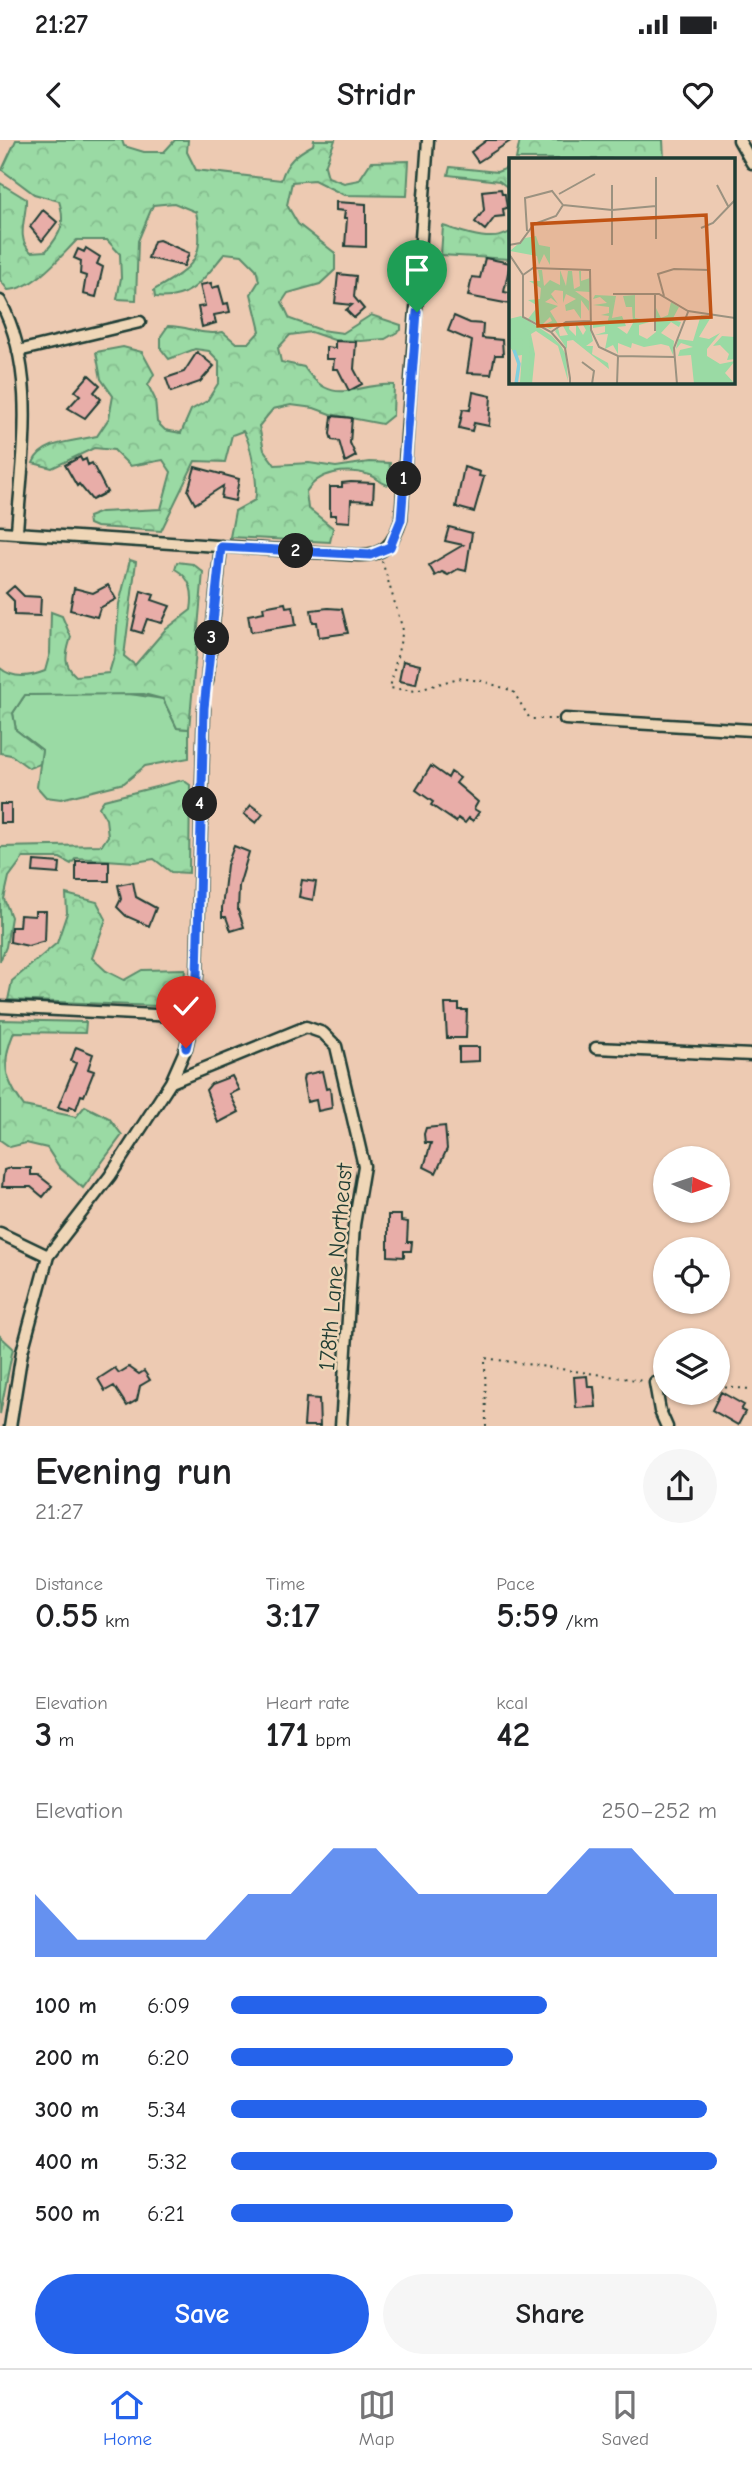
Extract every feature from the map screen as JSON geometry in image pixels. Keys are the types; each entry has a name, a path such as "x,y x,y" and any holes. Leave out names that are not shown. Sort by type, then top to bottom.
{"street":[{"path":"0,532 358,555 380,553 390,547 401,520 428,140"},
{"path":"739,140 752,163"},
{"path":"0,302 18,351 24,401 17,531"},
{"path":"18,351 140,322"},
{"path":"207,682 221,547"},
{"path":"10,1426 22,1352 48,1256 110,1176 171,1082 186,1048 193,1017 204,708"},
{"path":"565,719 752,730"},
{"path":"0,1007 193,1017"},
{"name":"178th Lane Northeast","path":"171,1082 306,1027 323,1033 337,1046 364,1166 354,1225 341,1426"},
{"path":"596,1048 752,1055"},
{"path":"0,1233 48,1256"},
{"path":"659,1405 667,1426"}],"path":[{"path":"380,553 403,630 390,688 416,691 458,678 482,681 513,691 530,719 565,719"},
{"path":"486,1426 485,1358 653,1383"},
{"path":"730,1388 752,1389"}],"green space":[{"path":"16,140 122,140 124,146 144,152 164,152 175,140 188,140 187,152 196,170 281,180 289,163 313,145 314,140 335,140 325,166 328,177 344,183 359,180 371,162 409,161 407,196 344,195 314,180 292,182 287,205 298,224 335,253 335,270 320,284 288,293 282,302 290,319 321,330 343,333 371,315 401,325 401,330 385,339 334,340 311,332 290,335 278,348 281,362 304,367 326,388 346,391 394,385 393,415 382,424 291,405 273,409 259,426 264,450 275,465 309,463 336,467 369,462 390,463 389,485 370,475 343,472 326,476 311,485 306,492 308,508 333,528 330,542 230,537 235,511 255,500 256,494 251,454 243,431 232,435 225,462 195,461 161,531 96,527 89,524 88,517 101,512 161,509 171,472 163,460 130,466 114,450 94,448 52,468 33,463 37,456 51,446 97,436 109,418 113,396 101,379 96,352 123,347 142,352 154,374 148,385 155,399 157,422 165,430 181,433 191,410 207,401 219,382 219,361 209,351 195,349 169,359 161,349 161,336 168,326 176,326 208,333 223,332 236,343 249,343 260,331 251,294 259,281 256,269 242,255 225,253 196,286 179,295 155,297 154,290 187,268 197,252 199,228 196,212 174,203 153,205 138,241 136,300 117,299 121,278 120,254 107,240 77,240 37,278 28,284 8,290 0,280 0,183 26,199 23,234 26,246 31,252 46,251 59,234 62,222 59,201 34,194 2,170"},
{"path":"520,140 663,140 664,158 516,158"},
{"path":"450,167 497,172 509,167 509,188 499,181 448,175"},
{"path":"443,226 486,237 509,232 509,259 441,255"},
{"path":"130,560 136,562 124,656 135,665 165,630 191,610 190,586 185,577 175,569 177,562 193,564 203,572 189,729 177,728 163,699 144,694 25,695 13,713 16,730 42,750 40,764 29,768 11,755 0,753 0,668 10,674 22,676 45,671 50,653 51,612 62,616 71,637 66,658 72,672 76,676 109,673 115,653 119,604"},
{"path":"117,692 163,699 177,728 189,729 189,758 145,766 124,783 61,799 46,797 37,787 42,750 16,730 13,713 25,695"},
{"path":"183,780 190,785 189,873 171,872 154,859 135,862 76,858 71,864 60,858 23,858 9,877 4,899 11,917 6,947 0,961 0,847 102,845 108,836 106,819 99,807 104,800"},
{"path":"66,894 97,902 106,919 92,958 106,971 124,980 142,970 185,969 182,1007 8,1000 12,981 57,943 67,913"},
{"path":"0,1020 86,1022 85,1033 14,1032 6,1062 12,1087 24,1106 76,1117 85,1106 109,1118 122,1135 83,1188 60,1168 47,1148 26,1143 10,1147 0,1140"},
{"path":"0,1336 13,1348 0,1414"}],"building":[{"path":"487,140 512,140 478,162 471,152"},
{"path":"501,189 502,194 505,194 507,208 503,209 504,216 495,217 485,230 475,222 484,210 482,191"},
{"path":"336,202 366,204 366,247 345,246 347,218 344,218 345,211 336,210"},
{"path":"43,210 57,222 42,241 30,227"},
{"path":"159,240 189,253 184,266 148,258 154,241"},
{"path":"86,248 100,257 97,264 103,267 96,297 83,294 86,276 80,274 81,261 74,258 78,249 84,252"},
{"path":"485,258 509,263 504,292 509,293 509,304 468,296 472,277 480,278"},
{"path":"338,274 356,276 354,297 364,309 354,318 346,310 352,305 335,303"},
{"path":"211,283 212,288 219,286 224,304 228,303 230,312 214,315 216,323 202,327 198,307 205,306 200,285"},
{"path":"454,316 470,323 483,324 482,338 502,340 503,355 495,355 491,374 467,373 472,341 448,331"},
{"path":"335,341 356,342 354,369 362,384 349,391 338,369 333,369 334,359 326,359 326,347 335,348"},
{"path":"197,352 214,366 200,382 171,392 166,378 184,372"},
{"path":"89,375 100,385 94,392 101,399 85,418 68,408 80,395 75,391"},
{"path":"473,392 491,396 489,426 474,423 472,431 459,428 463,409 470,410"},
{"path":"332,416 352,418 350,443 356,456 345,462 339,441 332,440 330,434"},
{"path":"80,457 82,461 86,459 88,465 92,463 107,492 92,500 79,484 77,486 65,465"},
{"path":"195,467 239,479 235,501 221,498 223,486 195,504 188,491"},
{"path":"464,467 480,472 479,476 484,477 474,512 456,507"},
{"path":"342,483 374,483 373,501 351,500 350,522 336,521 336,515 330,515 330,487 342,487"},
{"path":"449,527 472,533 466,571 458,569 448,575 442,572 435,576 429,565 463,545 445,541"},
{"path":"108,585 116,599 100,608 97,617 70,610 74,588 93,593"},
{"path":"14,586 24,596 41,597 40,616 14,615 14,601 6,593"},
{"path":"141,591 154,595 152,600 170,606 162,623 147,619 142,633 132,630"},
{"path":"285,603 286,607 293,606 296,625 251,632 248,615 264,612 263,607"},
{"path":"342,609 348,633 319,637 317,622 313,622 311,610"},
{"path":"403,661 420,665 416,684 399,681"},
{"path":"431,766 448,778 451,772 460,778 456,783 478,802 474,809 479,812 473,821 469,818 465,823 458,818 456,822 431,805 433,802 416,790"},
{"path":"0,804 11,804 11,823 0,823"},
{"path":"251,805 263,814 256,823 244,814"},
{"path":"234,846 249,852 239,886 238,910 244,927 231,931 226,917 222,917 222,908 227,865"},
{"path":"34,861 60,863 59,874 33,872"},
{"path":"76,861 109,861 109,881 76,881"},
{"path":"302,880 316,882 313,900 299,897"},
{"path":"133,882 136,897 156,908 149,926 126,916 117,907 121,899 118,885"},
{"path":"35,911 46,911 45,941 28,946 10,942 11,927 19,927 20,915 35,916"},
{"path":"445,1004 459,1004 459,1010 467,1010 466,1038 447,1038"},
{"path":"76,1047 93,1054 88,1069 94,1071 76,1109 70,1106 68,1110 58,1107 76,1063 71,1061"},
{"path":"459,1047 479,1047 479,1061 459,1062"},
{"path":"322,1071 326,1089 330,1088 332,1108 318,1111 316,1100 307,1102 303,1080 304,1075"},
{"path":"232,1076 239,1090 230,1094 239,1112 218,1123 206,1090 211,1084"},
{"path":"445,1126 447,1149 436,1173 424,1167 431,1143 425,1143 424,1134 426,1128"},
{"path":"31,1168 31,1175 38,1175 52,1186 43,1197 31,1187 2,1187 4,1170"},
{"path":"388,1215 401,1215 401,1221 408,1222 407,1242 412,1242 411,1251 404,1251 404,1257 388,1256"},
{"path":"129,1367 139,1374 144,1371 150,1380 140,1386 137,1400 127,1406 114,1386 105,1391 98,1379 115,1368 119,1373"},
{"path":"587,1376 588,1387 594,1387 596,1407 576,1408 574,1377"},
{"path":"730,1397 744,1405 741,1410 745,1412 738,1425 712,1410 714,1405 730,1405"},
{"path":"306,1398 319,1399 320,1426 304,1426"}],"route":[{"path":"186,1048 193,1017 197,975 204,708 221,547 370,555 390,547 401,520 417,312"}]}
